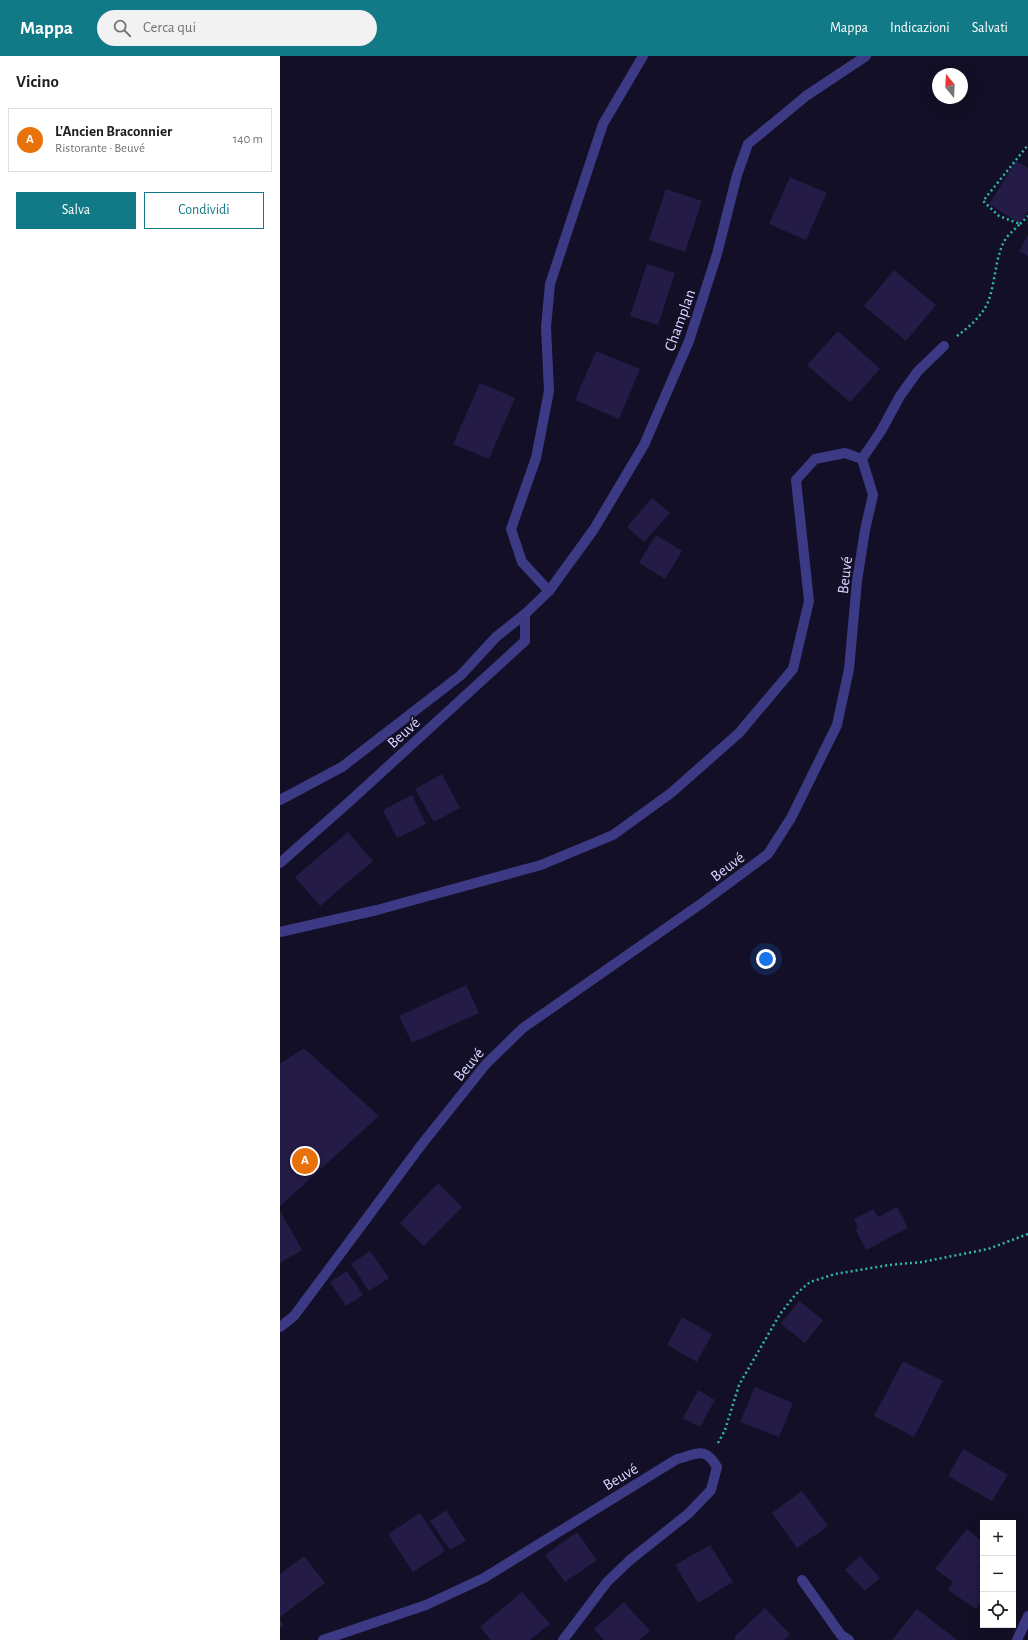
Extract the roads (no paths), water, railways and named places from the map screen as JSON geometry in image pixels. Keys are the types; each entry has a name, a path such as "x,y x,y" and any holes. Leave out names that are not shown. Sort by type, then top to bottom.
{"street":[{"path":"549,592 522,562 511,529 536,458 550,391 546,327 550,284 603,124 643,56"},
{"name":"Champlan","path":"280,800 342,767 461,675 496,637 525,614 549,592 594,529 644,446 689,340 717,254 737,175 748,144 806,96 866,56"},
{"path":"280,932 377,910 541,865 613,834 671,792 738,733 793,669 809,601 796,480 815,459 845,453 862,460 881,431 900,396 918,371 944,346"},
{"name":"Beuvé","path":"280,1327 294,1316 422,1144 486,1064 523,1028 702,903 768,854 791,818 837,725 849,669 857,581 865,530 873,495 862,460"},
{"name":"Beuvé","path":"280,863 525,641 525,614"},
{"name":"Beuvé","path":"323,1640 426,1605 484,1578 677,1459 702,1452 711,1457 717,1467 711,1490 688,1514 630,1560 607,1582 563,1640"},
{"path":"802,1580 841,1635 849,1640"},
{"path":"1017,1640 1028,1616"}],"place":[{"name":"L'Ancien Braconnier","path":"305,1161"}]}
